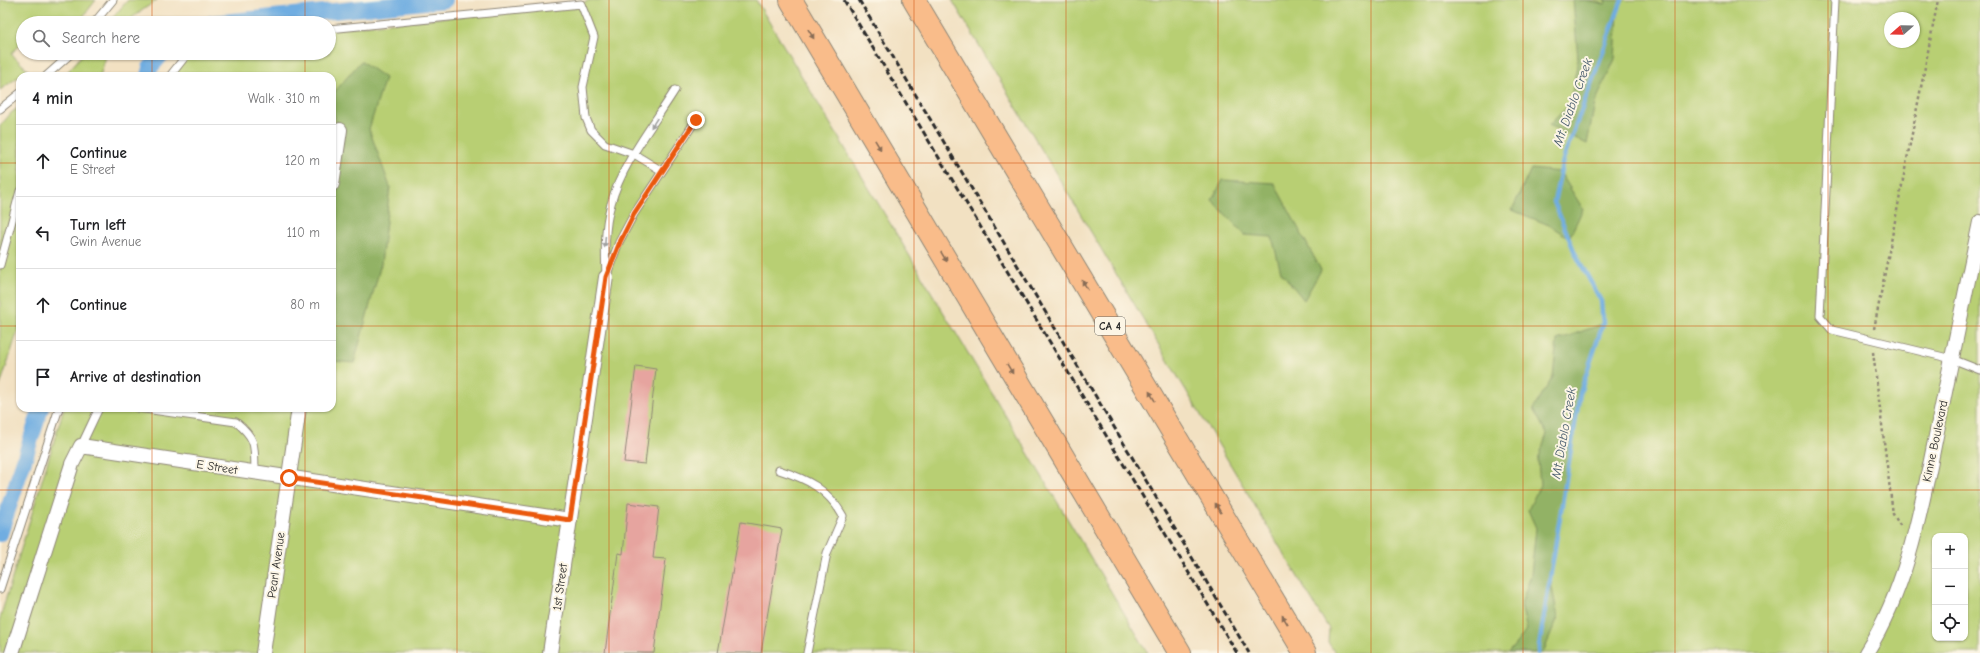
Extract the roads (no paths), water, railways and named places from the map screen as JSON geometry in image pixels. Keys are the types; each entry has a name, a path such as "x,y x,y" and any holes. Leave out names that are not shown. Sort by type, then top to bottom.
{"highway":[{"path":"791,0 1180,653"},
{"name":"CA 4","path":"914,0 1305,653"}],"street":[{"path":"336,132 340,130 336,157"},
{"name":"Kinne Boulevard","path":"1866,653 1886,616 1900,584 1921,512 1980,222"},
{"name":"1st Street","path":"550,653 606,277"},
{"name":"Pearl Avenue","path":"263,653 298,412"},
{"path":"12,653 72,464 81,446"},
{"name":"E Street","path":"81,446 570,520"}],"lane":[{"path":"100,16 113,0"},
{"path":"1835,0 1820,316 1832,330 1952,359 1980,370"},
{"path":"336,27 581,4 594,37 583,87 586,118 591,130 605,144 634,154 662,171"},
{"path":"51,72 64,60"},
{"path":"173,72 183,60"},
{"path":"606,277 606,229 611,203 620,181 634,154 675,90"},
{"path":"0,109 16,96"},
{"path":"606,277 620,242 634,214 696,120"},
{"path":"0,265 16,206"},
{"path":"0,589 57,412"},
{"path":"81,446 97,412"},
{"path":"166,412 236,422 249,433 254,445 254,472"},
{"path":"779,470 805,478 823,490 837,505 843,516 827,553 807,653"}],"waterway":[{"path":"283,16 445,0"},
{"name":"Mt. Diablo Creek","path":"1538,653 1580,393 1603,324 1601,301 1575,253 1554,202 1563,160 1622,0"},
{"path":"149,72 150,68 157,60"},
{"path":"0,534 40,412"}],"railway":[{"path":"844,0 1237,653"},
{"path":"859,0 1249,653"}]}
